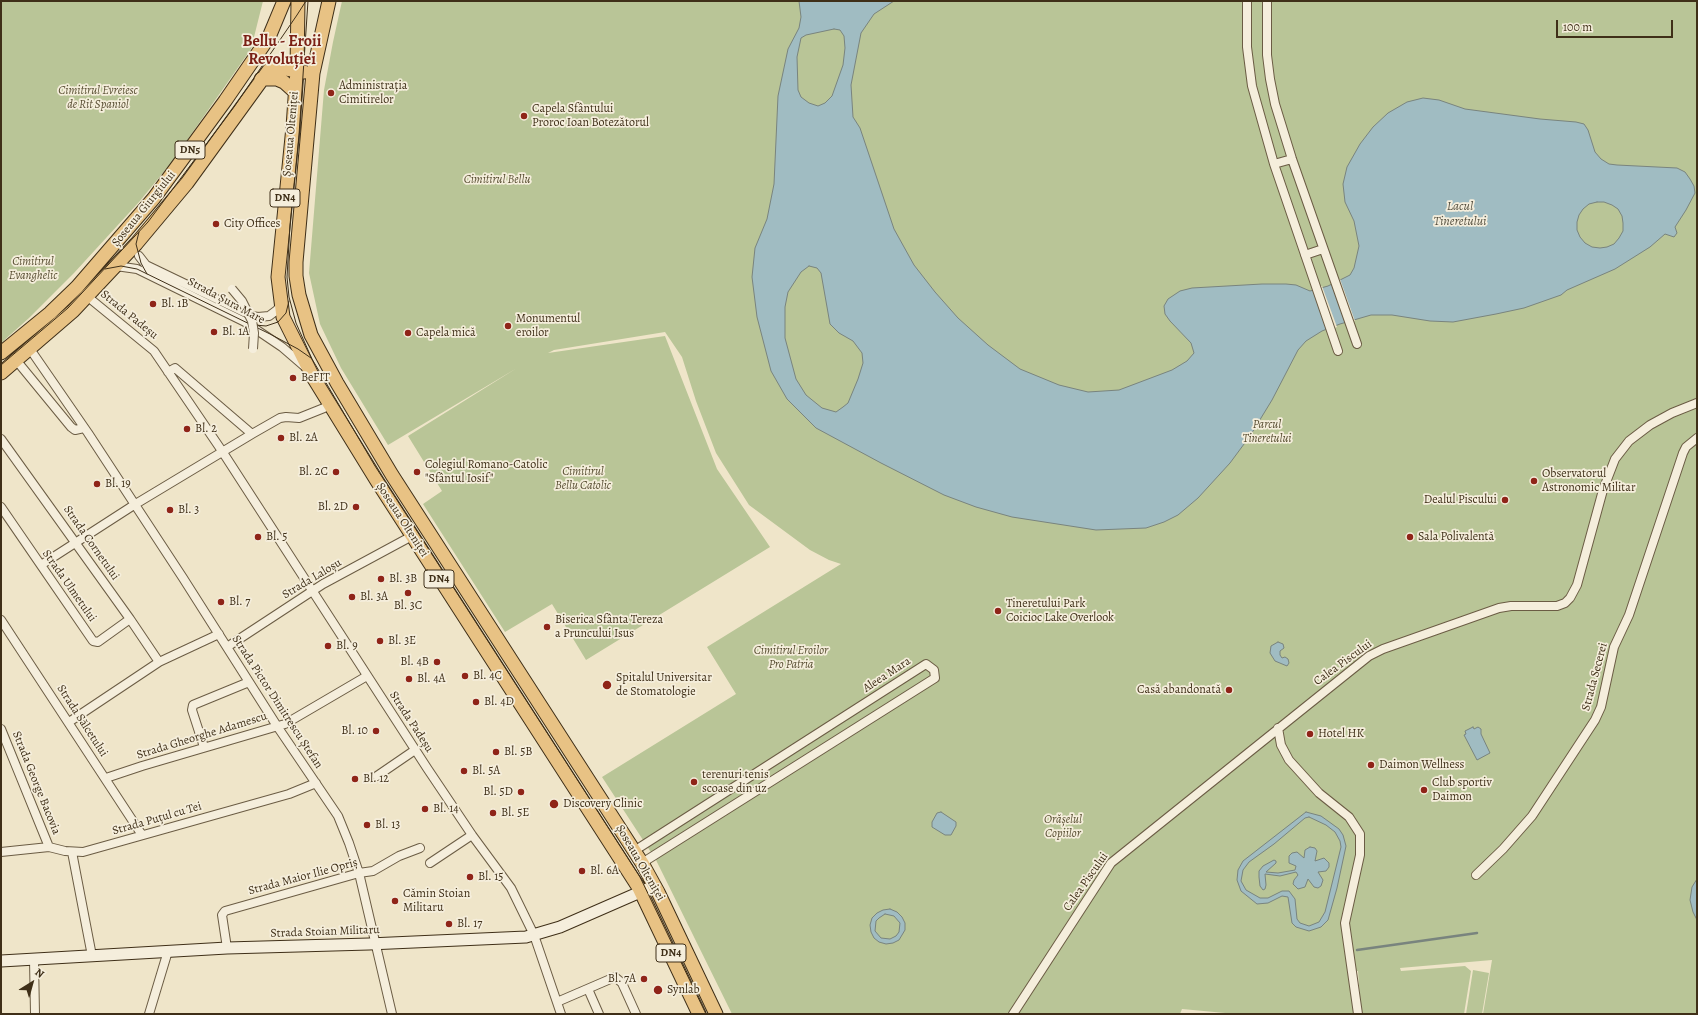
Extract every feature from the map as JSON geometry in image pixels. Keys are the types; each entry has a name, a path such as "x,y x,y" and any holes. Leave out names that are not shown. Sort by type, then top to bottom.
{"main road":[{"name":"Șoseaua Giurgiului","path":"1,353 36,325 72,291 154,198 269,37 284,1"},
{"name":"Șoseaua Olteniței","path":"298,1 295,92 279,262 278,286 283,317 313,377 329,403 412,536 641,892 699,1014"},
{"name":"Șoseaua Olteniței","path":"329,1 313,73 296,268 300,300 311,335 337,383 392,475 642,863 716,1014"},
{"name":"Șoseaua Giurgiului","path":"1,373 88,297 116,266 138,250 269,70 274,67 313,73"},
{"path":"262,79 277,79 284,82 295,92"}],"street":[{"path":"1247,1 1247,47 1252,86 1274,164 1338,351"},
{"path":"1267,1 1266,39 1270,79 1275,104 1292,159 1357,344"},
{"path":"1274,164 1292,159"},
{"path":"138,250 147,274"},
{"name":"Strada Șura Mare","path":"138,250 146,265 252,316 269,316 277,310 281,304"},
{"path":"1306,258 1324,252"},
{"name":"Strada Șura Mare","path":"116,266 130,267 147,274 245,322 290,353 313,377"},
{"path":"232,289 242,301 252,321 254,332 253,349"},
{"name":"Strada Padeșu","path":"88,297 154,351 222,451 415,750 472,835 511,888 534,935 561,1014"},
{"name":"Strada Pictor Dimitrescu Ștefan","path":"30,349 84,428 344,828 359,873 392,1014"},
{"path":"16,360 71,427 76,430 84,428"},
{"path":"168,372 175,368 252,434"},
{"path":"41,565 134,505 222,451 280,418 299,418 324,408 329,403"},
{"name":"Calea Piscului","path":"1013,1014 1111,863 1375,652 1499,608 1511,606 1557,606 1565,603 1570,598 1577,585 1604,486 1611,466 1618,454 1629,441 1650,425 1672,413 1697,403"},
{"name":"Strada Secerei","path":"1476,875 1503,850 1532,816 1595,720 1601,707 1614,647 1629,615 1683,453 1686,447 1697,438"},
{"name":"Strada Cornetului","path":"1,439 159,662"},
{"name":"Strada Ulmetului","path":"1,507 93,642 98,642 130,619"},
{"name":"Strada Laloșu","path":"227,647 312,591 412,536"},
{"name":"Strada Sălcetului","path":"1,620 142,835"},
{"path":"69,722 159,662 219,634"},
{"name":"Aleea Mara","path":"634,851 926,664 934,670 935,678 642,863"},
{"name":"Strada Gheorghe Adamescu","path":"106,778 289,722 367,676"},
{"path":"204,747 192,710 193,705 249,682"},
{"name":"Strada George Bacovia","path":"1,728 49,847"},
{"path":"1278,728 1281,745 1289,760 1319,793 1352,821 1360,834 1360,855 1345,923 1358,1014"},
{"path":"377,776 415,750"},
{"name":"Strada Puțul cu Tei","path":"1,852 49,847 72,852 82,852 289,794 316,783"},
{"path":"430,863 472,835"},
{"name":"Strada Maior Ilie Opriș","path":"227,948 222,915 225,911 359,873 373,871 399,856 420,848"},
{"path":"72,852 92,956"},
{"name":"Strada Stoian Militaru","path":"1,961 227,948 376,943 534,935 560,927 654,886"},
{"path":"149,1014 168,951"},
{"path":"34,960 35,1014"},
{"path":"557,1002 613,978 618,978 622,983 636,1014"},
{"path":"588,989 599,1014"}],"green space":[{"name":"Cimitirul Evreiesc de Rit Spaniol","path":"1,1 263,1 251,49 171,163 139,202 74,273 29,318 1,343"},
{"name":"Parcul Tineretului","path":"342,1 1697,1 1697,1014 1483,1014 1492,960 1400,968 1401,971 1465,966 1471,971 1464,1014 1361,1014 1358,971 1355,971 1359,1014 1236,1014 1182,1009 1180,1014 732,1014 656,860 602,777 736,694 707,647 841,564 829,560 810,550 749,505 716,453 696,401 682,357 665,332 554,350 548,353 665,336 717,469 770,547 586,660 552,604 505,632 423,504 442,491 408,436 517,368 388,445 341,368 320,324 309,273 324,90"},
{"path":"1473,970 1489,973 1482,1014 1466,1014"}],"water":[{"name":"Lacul Tineretului","path":"799,1 894,1 874,14 861,33 851,85 853,117 860,128 894,229 914,265 935,292 958,318 988,345 1020,369 1059,385 1088,392 1119,390 1172,370 1187,361 1194,353 1191,343 1170,321 1165,314 1164,306 1168,299 1180,291 1192,288 1286,284 1296,285 1310,291 1328,286 1350,275 1354,268 1359,246 1354,221 1345,202 1343,184 1347,167 1360,144 1373,127 1388,113 1407,102 1423,98 1439,100 1465,109 1584,124 1588,130 1595,152 1601,159 1609,164 1677,168 1685,172 1694,186 1695,193 1675,227 1677,233 1674,237 1665,234 1650,247 1615,269 1567,290 1561,295 1524,308 1453,322 1430,321 1392,315 1371,315 1322,331 1306,341 1298,350 1272,400 1250,436 1230,463 1198,498 1178,515 1164,522 1146,528 1096,530 1012,517 976,507 944,495 816,428 787,399 771,371 757,317 752,277 755,248 767,219 774,184 778,96 788,49 799,28 801,17","holes":["834,29 840,30 844,36 845,48 843,65 832,96 825,103 818,106 809,103 801,97 798,90 797,57 801,38 806,35","1604,202 1618,209 1622,216 1623,231 1614,244 1600,248 1592,247 1585,243 1580,237 1577,230 1577,222 1579,215 1589,204","809,266 817,268 821,273 830,324 839,333 853,341 862,353 863,363 848,403 836,412 822,408 806,395 796,379 785,338 785,307 788,292 801,272"]},
{"path":"1278,642 1283,644 1284,648 1280,651 1280,655 1282,658 1285,657 1288,659 1289,663 1287,666 1275,661 1270,653 1271,646"},
{"path":"1473,727 1474,729 1478,727 1481,729 1481,734 1490,753 1477,760 1464,735 1466,734 1465,731"},
{"path":"941,812 956,822 956,826 951,835 945,835 932,827 932,822 937,813"},
{"path":"1306,812 1321,816 1339,829 1343,835 1346,846 1328,920 1321,927 1309,931 1296,927 1292,923 1288,897 1282,896 1268,903 1257,904 1241,891 1237,880 1238,870 1243,861","holes":["1309,817 1326,825 1335,832 1340,841 1341,847 1325,912 1319,922 1309,926 1300,923 1297,919 1295,899 1289,891 1282,891 1268,898 1260,898 1246,890 1241,881 1243,870 1249,862 1274,844 1305,818"]},
{"path":"1310,847 1315,848 1317,851 1315,861 1324,858 1329,863 1329,867 1326,871 1318,872 1323,880 1321,886 1318,888 1314,887 1308,879 1305,887 1298,889 1293,884 1298,875 1296,872 1280,876 1265,874 1266,885 1265,889 1263,890 1260,886 1259,871 1263,866 1274,860 1276,863 1266,872 1278,873 1295,870 1296,866 1289,863 1289,856 1292,853 1297,852 1304,858 1305,850"},
{"path":"1697,879 1697,920 1690,900 1692,887"},
{"path":"890,909 897,912 905,923 905,930 899,940 893,943 886,944 879,942 874,938 871,932 870,925 872,918 883,910","holes":["885,914 894,916 900,923 899,932 896,936 890,939 881,938 875,931 876,921"]}],"pier":[{"path":"1340,279 1355,321 1346,324 1331,283"},
{"path":"1322,286 1337,327 1328,331 1313,288"}],"waterway":[{"path":"1357,950 1477,933"}],"tram line":[{"path":"1,365 68,308 148,222 234,107 306,1"},
{"path":"308,1 287,277 289,297 296,323 312,359 375,466 640,877 706,1014"},
{"path":"139,232 136,244 141,263 147,274"},
{"path":"105,269 121,266 137,269 270,334 311,358"},
{"path":"255,325 266,326 278,322 286,313 289,301"}],"place":[{"name":"Administrația Cimitirelor","path":"331,93"},
{"name":"Capela Sfântului Proroc Ioan Botezătorul","path":"524,116"},
{"name":"City Offices","path":"216,224"},
{"name":"Bl. 1B","path":"153,304"},
{"name":"Monumentul eroilor","path":"508,326"},
{"name":"Bl. 1A","path":"214,332"},
{"name":"Capela mică","path":"408,333"},
{"name":"BeFIT","path":"293,378"},
{"name":"Bl. 2","path":"187,429"},
{"name":"Bl. 2A","path":"281,438"},
{"name":"Bl. 2C","path":"336,472"},
{"name":"Colegiul Romano-Catolic \"Sfântul Iosif\"","path":"417,472"},
{"name":"Observatorul Astronomic Militar","path":"1534,481"},
{"name":"Bl. 19","path":"97,484"},
{"name":"Dealul Piscului","path":"1505,500"},
{"name":"Bl. 2D","path":"356,507"},
{"name":"Bl. 3","path":"170,510"},
{"name":"Bl. 5","path":"258,537"},
{"name":"Sala Polivalentă","path":"1410,537"},
{"name":"Bl. 3B","path":"381,579"},
{"name":"Bl. 3C","path":"408,593"},
{"name":"Bl. 3A","path":"352,597"},
{"name":"Bl. 7","path":"221,602"},
{"name":"Tineretului Park Coicioc Lake Overlook","path":"998,611"},
{"name":"Biserica Sfânta Tereza a Pruncului Isus","path":"547,627"},
{"name":"Bl. 3E","path":"380,641"},
{"name":"Bl. 9","path":"328,646"},
{"name":"Bl. 4B","path":"437,662"},
{"name":"Bl. 4C","path":"465,676"},
{"name":"Bl. 4A","path":"409,679"},
{"name":"Spitalul Universitar de Stomatologie","path":"607,685"},
{"name":"Casă abandonată","path":"1229,690"},
{"name":"Bl. 4D","path":"476,702"},
{"name":"Bl. 10","path":"376,731"},
{"name":"Hotel HK","path":"1310,734"},
{"name":"Bl. 5B","path":"496,752"},
{"name":"Daimon Wellness","path":"1371,765"},
{"name":"Bl. 5A","path":"464,771"},
{"name":"Bl. 12","path":"355,779"},
{"name":"terenuri tenis scoase din uz","path":"694,782"},
{"name":"Club sportiv Daimon","path":"1424,790"},
{"name":"Bl. 5D","path":"521,792"},
{"name":"Discovery Clinic","path":"554,804"},
{"name":"Bl. 14","path":"425,809"},
{"name":"Bl. 5E","path":"493,813"},
{"name":"Bl. 13","path":"367,825"},
{"name":"Bl. 6A","path":"582,871"},
{"name":"Bl. 15","path":"470,877"},
{"name":"Cămin Stoian Militaru","path":"395,901"},
{"name":"Bl. 17","path":"449,924"},
{"name":"Bl. 7A","path":"644,979"},
{"name":"Synlab","path":"658,990"}],"district":[{"name":"Bellu - Eroii Revoluției","path":"282,51"}],"park label":[{"name":"Cimitirul Bellu","path":"497,180"},
{"name":"Cimitirul Evanghelic","path":"33,269"},
{"name":"Cimitirul Bellu Catolic","path":"583,479"},
{"name":"Cimitirul Eroilor Pro Patria","path":"791,658"},
{"name":"Orășelul Copiilor","path":"1063,827"}]}
